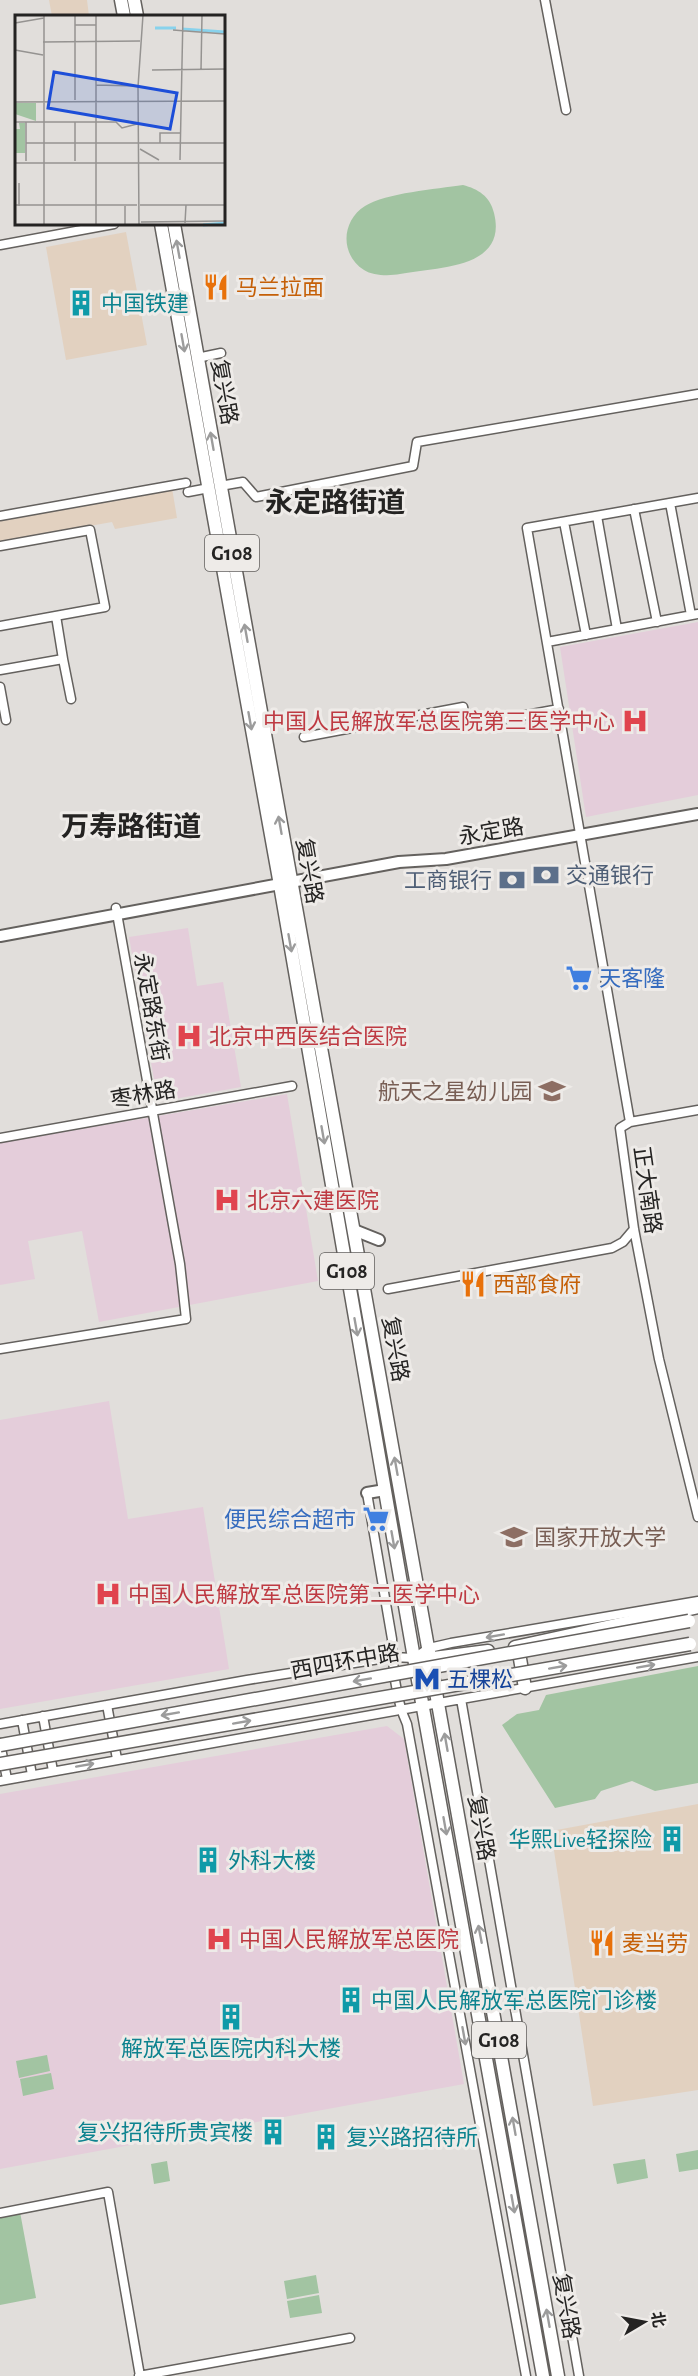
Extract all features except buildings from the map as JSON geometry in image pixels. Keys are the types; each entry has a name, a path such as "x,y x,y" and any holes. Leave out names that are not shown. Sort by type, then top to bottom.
{"highway":[{"path":"121,0 124,15"},
{"path":"134,0 137,15"},
{"name":"复兴路","path":"161,225 214,487 414,1658 543,2376"},
{"name":"复兴路","path":"174,225 197,357 214,487"},
{"name":"复兴路","path":"283,882 354,1230 558,2376"},
{"path":"414,1658 430,1654 518,1647 698,1607"},
{"name":"西四环中路","path":"0,1744 693,1620"},
{"name":"西四环中路","path":"0,1764 694,1644"},
{"path":"518,1647 525,1688"}],"main road":[{"name":"永定路","path":"0,936 283,882 399,862 446,859 698,814"},
{"name":"永定路","path":"0,929 117,912"},
{"path":"354,1230 379,1240"},
{"path":"367,1492 385,1490"}],"street":[{"path":"545,0 566,110"},
{"path":"0,245 109,225"},
{"path":"197,357 221,353"},
{"path":"0,516 187,487 214,487 243,482 256,497 413,466 417,442 698,394"},
{"path":"586,635 564,522 698,498"},
{"path":"548,642 694,614 670,503"},
{"path":"634,509 657,622"},
{"path":"597,516 617,629"},
{"name":"正大南路","path":"564,522 527,528 630,1122 621,1128 634,1229 659,1359 698,1517"},
{"path":"0,546 90,530 105,607 0,626"},
{"path":"56,616 70,699"},
{"path":"0,670 63,659"},
{"path":"0,687 6,720"},
{"path":"304,737 463,707 467,726 559,709"},
{"name":"永定路东街","path":"0,1349 186,1319 180,1264 117,912"},
{"name":"枣林路","path":"0,1138 291,1086"},
{"path":"630,1122 698,1110"},
{"path":"388,1289 612,1248 623,1242 634,1229"},
{"path":"367,1492 392,1639 392,1657 401,1711 407,1724 526,2376"},
{"name":"西四环中路","path":"430,1654 698,1601"},
{"name":"西四环中路","path":"0,1724 247,1680 392,1657 414,1658"},
{"path":"0,1744 3,1780 698,1657"},
{"name":"复兴路","path":"461,1699 579,2376"},
{"path":"107,1705 117,1759"},
{"path":"43,1716 53,1771"},
{"path":"22,1720 32,1775"},
{"path":"0,2212 108,2192 139,2376 350,2338"}],"shaded area":[{"path":"49,0 87,0 89,15 52,15"},
{"path":"126,232 147,345 66,360 46,247"},
{"path":"172,488 177,518 115,529 112,522 0,542 0,520"},
{"name":"中国人民解放军总医院第三医学中心","path":"698,622 698,795 586,817 560,647"},
{"name":"北京中西医结合医院","path":"188,928 197,986 223,982 241,1087 158,1102 129,937"},
{"path":"287,1094 318,1281 99,1322 82,1231 28,1241 35,1279 0,1285 0,1143"},
{"name":"中国人民解放军总医院第二医学中心","path":"109,1401 128,1519 203,1507 229,1669 0,1709 0,1420"},
{"name":"中国人民解放军总医院","path":"387,1726 404,1739 464,2084 0,2169 0,1794"},
{"path":"698,1804 698,2090 593,2106 551,1831"}],"green space":[{"path":"463,185 483,194 490,202 494,213 496,231 491,245 480,255 450,266 396,275 372,273 356,264 347,247 346,238 351,220 365,206 398,195"},
{"path":"698,1666 698,1783 655,1791 632,1781 601,1791 595,1799 555,1808 502,1725 517,1714 539,1710 546,1695"},
{"path":"47,2055 50,2071 19,2078 16,2061"},
{"path":"51,2073 54,2089 23,2096 20,2079"},
{"path":"698,2150 698,2169 679,2172 676,2154"},
{"path":"645,2159 648,2178 617,2184 613,2164"},
{"path":"167,2161 170,2181 154,2184 151,2164"},
{"path":"20,2212 36,2298 0,2305 0,2216"},
{"path":"316,2275 319,2293 287,2299 284,2281"},
{"path":"319,2295 322,2313 290,2318 287,2301"}],"place":[{"name":"马兰拉面","path":"216,287"},
{"name":"中国铁建","path":"81,303"},
{"name":"中国人民解放军总医院第三医学中心","path":"635,721"},
{"name":"交通银行","path":"546,875"},
{"name":"工商银行","path":"512,880"},
{"name":"天客隆","path":"579,978"},
{"name":"北京中西医结合医院","path":"189,1036"},
{"name":"航天之星幼儿园","path":"552,1091"},
{"name":"北京六建医院","path":"227,1200"},
{"name":"西部食府","path":"473,1284"},
{"name":"便民综合超市","path":"376,1519"},
{"name":"国家开放大学","path":"514,1537"},
{"name":"中国人民解放军总医院第二医学中心","path":"108,1594"},
{"name":"五棵松","path":"427,1679"},
{"name":"华熙Live轻探险","path":"672,1839"},
{"name":"外科大楼","path":"208,1860"},
{"name":"中国人民解放军总医院","path":"219,1939"},
{"name":"麦当劳","path":"602,1943"},
{"name":"中国人民解放军总医院门诊楼","path":"351,2000"},
{"name":"解放军总医院内科大楼","path":"231,2017"},
{"name":"复兴招待所贵宾楼","path":"273,2132"},
{"name":"复兴路招待所","path":"326,2137"}],"district":[{"name":"永定路街道","path":"335,502"},
{"name":"万寿路街道","path":"131,826"}]}
